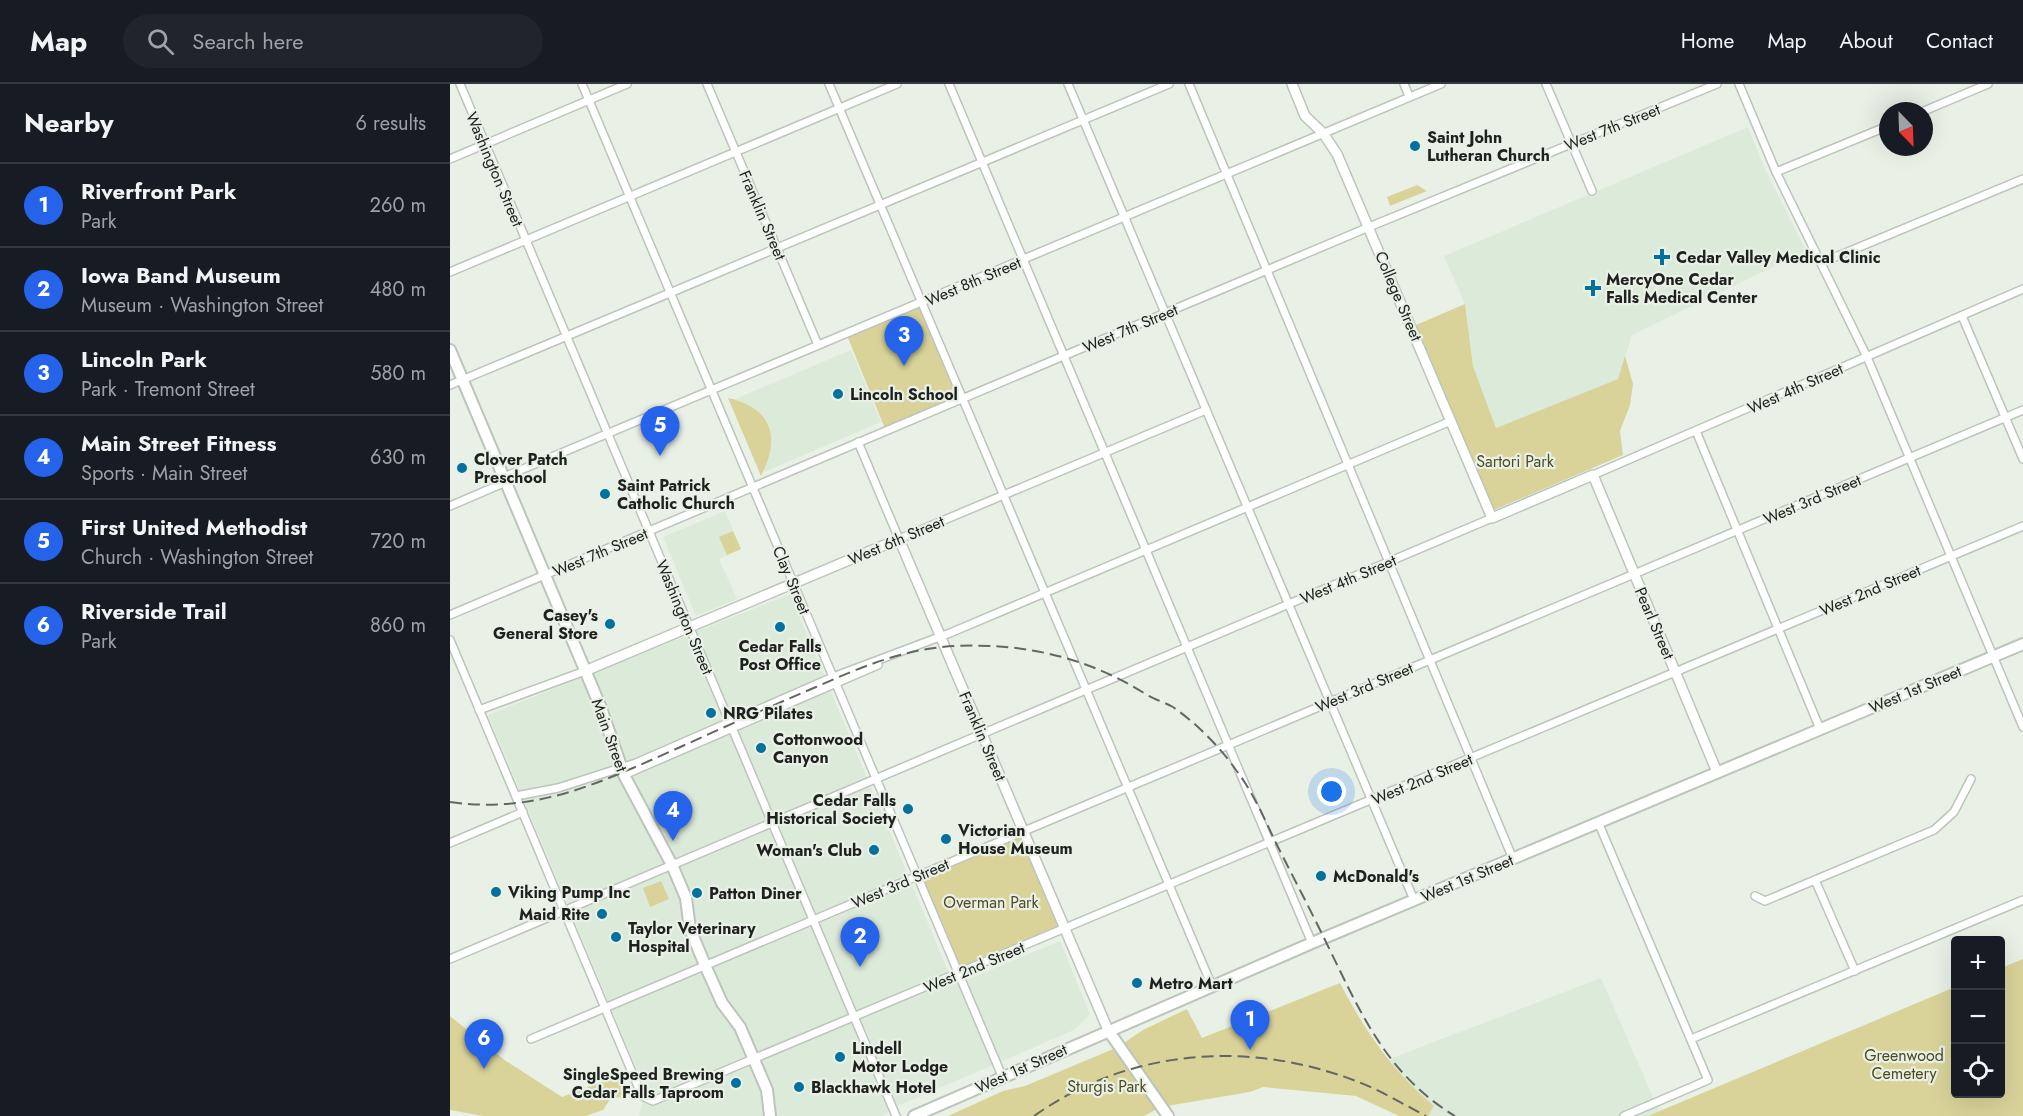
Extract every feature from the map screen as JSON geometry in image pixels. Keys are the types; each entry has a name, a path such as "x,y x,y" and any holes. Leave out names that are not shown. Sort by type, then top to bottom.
{"main road":[{"name":"Main Street","path":"450,350 585,671 623,771 672,865 686,898 690,929 705,965 722,1003 740,1027 767,1090 770,1116"},
{"name":"West 1st Street","path":"914,1116 1312,943 2023,644"},
{"path":"1108,1030 1168,1116"}],"street":[{"name":"Washington Street","path":"460,84 896,1116"},
{"name":"Clay Street","path":"582,84 1002,1076"},
{"path":"450,159 627,84"},
{"name":"Franklin Street","path":"707,84 818,345"},
{"path":"829,84 1212,986"},
{"path":"450,272 897,84"},
{"path":"949,84 1185,648 1312,943"},
{"path":"1068,84 1414,900"},
{"path":"450,385 1169,84"},
{"path":"1189,84 1513,858"},
{"name":"College Street","path":"1292,84 1305,116 1323,133 1337,154 1492,518"},
{"path":"1404,84 1409,96"},
{"name":"West 8th Street","path":"450,506 607,433 1441,84"},
{"path":"1546,84 1592,191"},
{"name":"West 7th Street","path":"450,615 1369,227 1717,84"},
{"path":"1738,84 1776,172 1867,357 2023,727"},
{"path":"1933,107 1988,84"},
{"path":"1776,172 1879,130"},
{"path":"1821,263 2023,179"},
{"name":"West 4th Street","path":"452,958 1593,475 2023,289"},
{"path":"1962,316 2023,459"},
{"name":"West 6th Street","path":"585,671 1206,410"},
{"name":"West 3rd Street","path":"531,1039 2023,410"},
{"path":"516,796 623,771 834,679 940,637 1451,421"},
{"path":"1696,431 1820,729"},
{"name":"Franklin Street","path":"858,442 1108,1030"},
{"name":"Pearl Street","path":"1593,475 1718,772"},
{"name":"West 2nd Street","path":"605,1007 642,1096 652,1101 2023,526"},
{"path":"450,640 605,1007"},
{"path":"479,710 585,671"},
{"path":"1755,896 1765,901 1942,825 1959,804 1971,779"},
{"path":"450,843 523,812"},
{"path":"1598,822 1708,1080 1624,1116"},
{"path":"1815,880 1855,971"},
{"path":"1691,1039 2023,900"}],"shaded area":[{"name":"MercyOne Cedar Falls Medical Center","path":"1748,127 1765,169 1806,251 1632,335 1618,379 1496,428 1473,366 1465,304 1444,256"},
{"path":"851,350 881,422 764,472 733,400"},
{"path":"725,511 741,549 719,559 737,599 696,616 663,537"},
{"path":"790,594 954,985 1060,941 1090,1014 1074,1030 900,1105 882,1116 639,1116 646,1091 488,715"},
{"path":"1601,978 1659,1111 1648,1116 1428,1116 1434,1106 1404,1085 1387,1060"}],"green space":[{"path":"1417,185 1427,191 1390,206 1387,197"},
{"path":"922,302 963,398 886,431 846,333"},
{"name":"Sartori Park","path":"1465,304 1473,366 1496,428 1618,379 1625,356 1633,384 1630,405 1620,431 1623,455 1494,510 1416,325"},
{"path":"728,398 755,409 768,426 771,437 770,449 761,476"},
{"path":"733,531 741,549 727,555 719,537"},
{"name":"Overman Park","path":"1023,831 1065,929 959,973 918,875"},
{"path":"661,881 669,899 650,907 643,888"},
{"name":"Greenwood Cemetery","path":"2023,959 2023,1116 1648,1116 1951,989 1951,1098 2005,1098 2005,966"},
{"name":"Sturgis Park","path":"1340,983 1359,1018 1392,1064 1434,1106 1428,1116 1399,1116 1356,1096 1263,1087 1250,1092 1161,1107 1144,1116 948,1116 1003,1091 1025,1086 1118,1047 1143,1030 1187,1009 1202,1038"},
{"path":"450,1016 506,1061 562,1097 617,1076 626,1097 611,1098 603,1110 586,1116 483,1116 450,1110"}],"railway":[{"path":"450,802 482,805 511,804 567,793 620,773 850,672 919,650 956,646 1006,647 1054,655 1077,662 1100,670 1173,707 1199,728 1223,753 1253,796 1350,991 1377,1038 1410,1080 1455,1116"},
{"path":"1034,1116 1071,1093 1110,1076 1150,1064 1191,1058 1232,1056 1274,1060 1315,1068 1356,1081 1426,1116"}],"place":[{"name":"Saint John Lutheran Church","path":"1415,146"},
{"name":"Cedar Valley Medical Clinic","path":"1662,257"},
{"name":"MercyOne Cedar Falls Medical Center","path":"1593,288"},
{"name":"Lincoln Park","path":"904,366"},
{"name":"Lincoln School","path":"838,394"},
{"name":"First United Methodist","path":"660,456"},
{"name":"Clover Patch Preschool","path":"462,468"},
{"name":"Saint Patrick Catholic Church","path":"605,494"},
{"name":"Casey's General Store","path":"610,624"},
{"name":"Cedar Falls Post Office","path":"780,627"},
{"name":"NRG Pilates","path":"711,713"},
{"name":"Cottonwood Canyon","path":"761,748"},
{"name":"Cedar Falls Historical Society","path":"908,809"},
{"name":"Victorian House Museum","path":"946,839"},
{"name":"Main Street Fitness","path":"673,841"},
{"name":"Woman's Club","path":"874,850"},
{"name":"McDonald's","path":"1321,876"},
{"name":"Viking Pump Inc","path":"496,892"},
{"name":"Patton Diner","path":"697,893"},
{"name":"Maid Rite","path":"602,914"},
{"name":"Taylor Veterinary Hospital","path":"616,937"},
{"name":"Iowa Band Museum","path":"860,967"},
{"name":"Metro Mart","path":"1137,983"},
{"name":"Riverfront Park","path":"1250,1050"},
{"name":"Lindell Motor Lodge","path":"840,1057"},
{"name":"Riverside Trail","path":"484,1069"},
{"name":"SingleSpeed Brewing Cedar Falls Taproom","path":"736,1083"},
{"name":"Blackhawk Hotel","path":"799,1087"}]}
